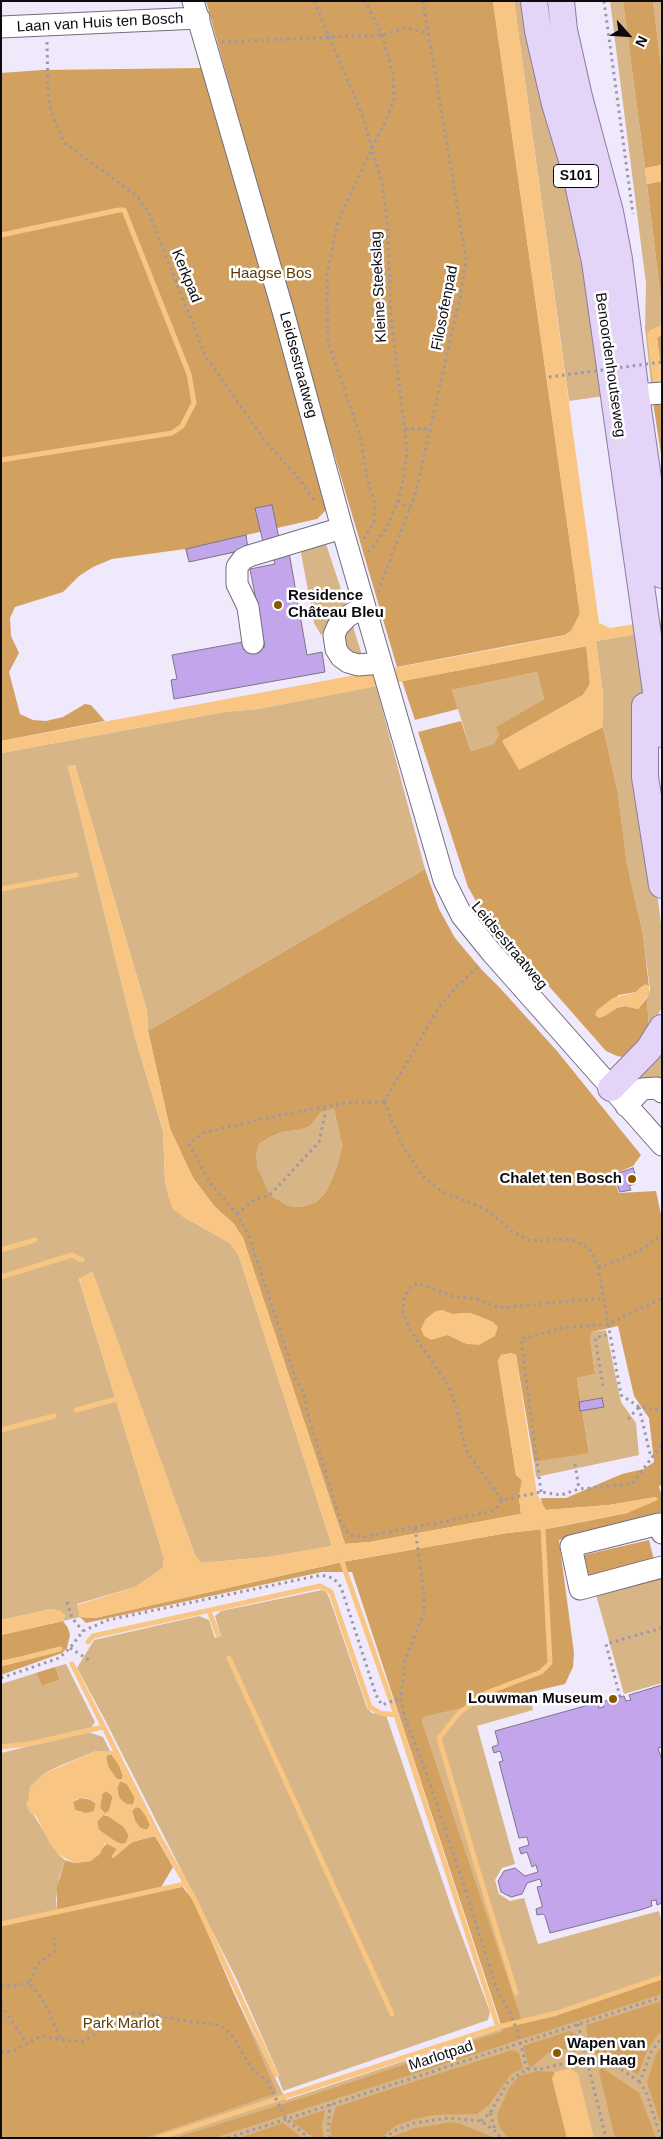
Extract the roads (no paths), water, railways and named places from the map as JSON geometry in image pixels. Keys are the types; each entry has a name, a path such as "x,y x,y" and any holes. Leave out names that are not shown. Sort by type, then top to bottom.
{"main road":[{"name":"Benoordenhoutseweg","path":"534,1 538,31 555,104 575,170 595,262 662,734"},
{"name":"Benoordenhoutseweg","path":"560,1 564,30 579,97 610,212 650,394 662,575"},
{"path":"649,637 644,714 645,777 662,886"},
{"path":"618,1097 662,1028"}],"street":[{"name":"Laan van Huis ten Bosch","path":"1,27 46,26 196,10"},
{"name":"Leidsestraatweg","path":"196,10 288,329 364,607 444,880 462,916 492,953 618,1097 661,1142"},
{"path":"254,642 248,606 236,584 237,567 243,559 342,528"},
{"path":"364,607 348,616 338,626 334,635 336,650 348,662 358,665 381,663"},
{"path":"618,1097 642,1089 657,1088 662,1092"},
{"path":"662,1533 659,1524 571,1546 580,1589 662,1567"}],"waterway":[{"path":"1,235 124,210 189,374 194,403 182,426 172,433 1,460"},
{"path":"1,889 76,875"},
{"path":"1,1250 35,1240"},
{"path":"1,1277 72,1255 82,1260"},
{"path":"76,1410 117,1399"},
{"path":"1,1430 54,1416"},
{"path":"516,1993 439,1738 459,1713 486,1693 541,1672 550,1663 543,1529"},
{"path":"342,1562 396,1715 498,2027"},
{"path":"88,1642 93,1636 320,1586 331,1592 370,1707 380,1713 396,1715"},
{"path":"209,1611 218,1635"},
{"path":"1,1664 60,1649"},
{"path":"229,1658 392,2014"},
{"path":"72,1664 158,1835 195,1900 276,2075"},
{"path":"1,1747 29,1744 103,1727"},
{"path":"1,1924 185,1884"},
{"path":"158,2138 498,2027 557,2013 662,1977"}],"place":[{"name":"Residence Château Bleu","path":"278,605"},
{"name":"Chalet ten Bosch","path":"632,1179"},
{"name":"Louwman Museum","path":"613,1699"},
{"name":"Wapen van Den Haag","path":"557,2053"}],"park label":[{"name":"Haagse Bos","path":"271,274"},
{"name":"Park Marlot","path":"121,2024"}]}
